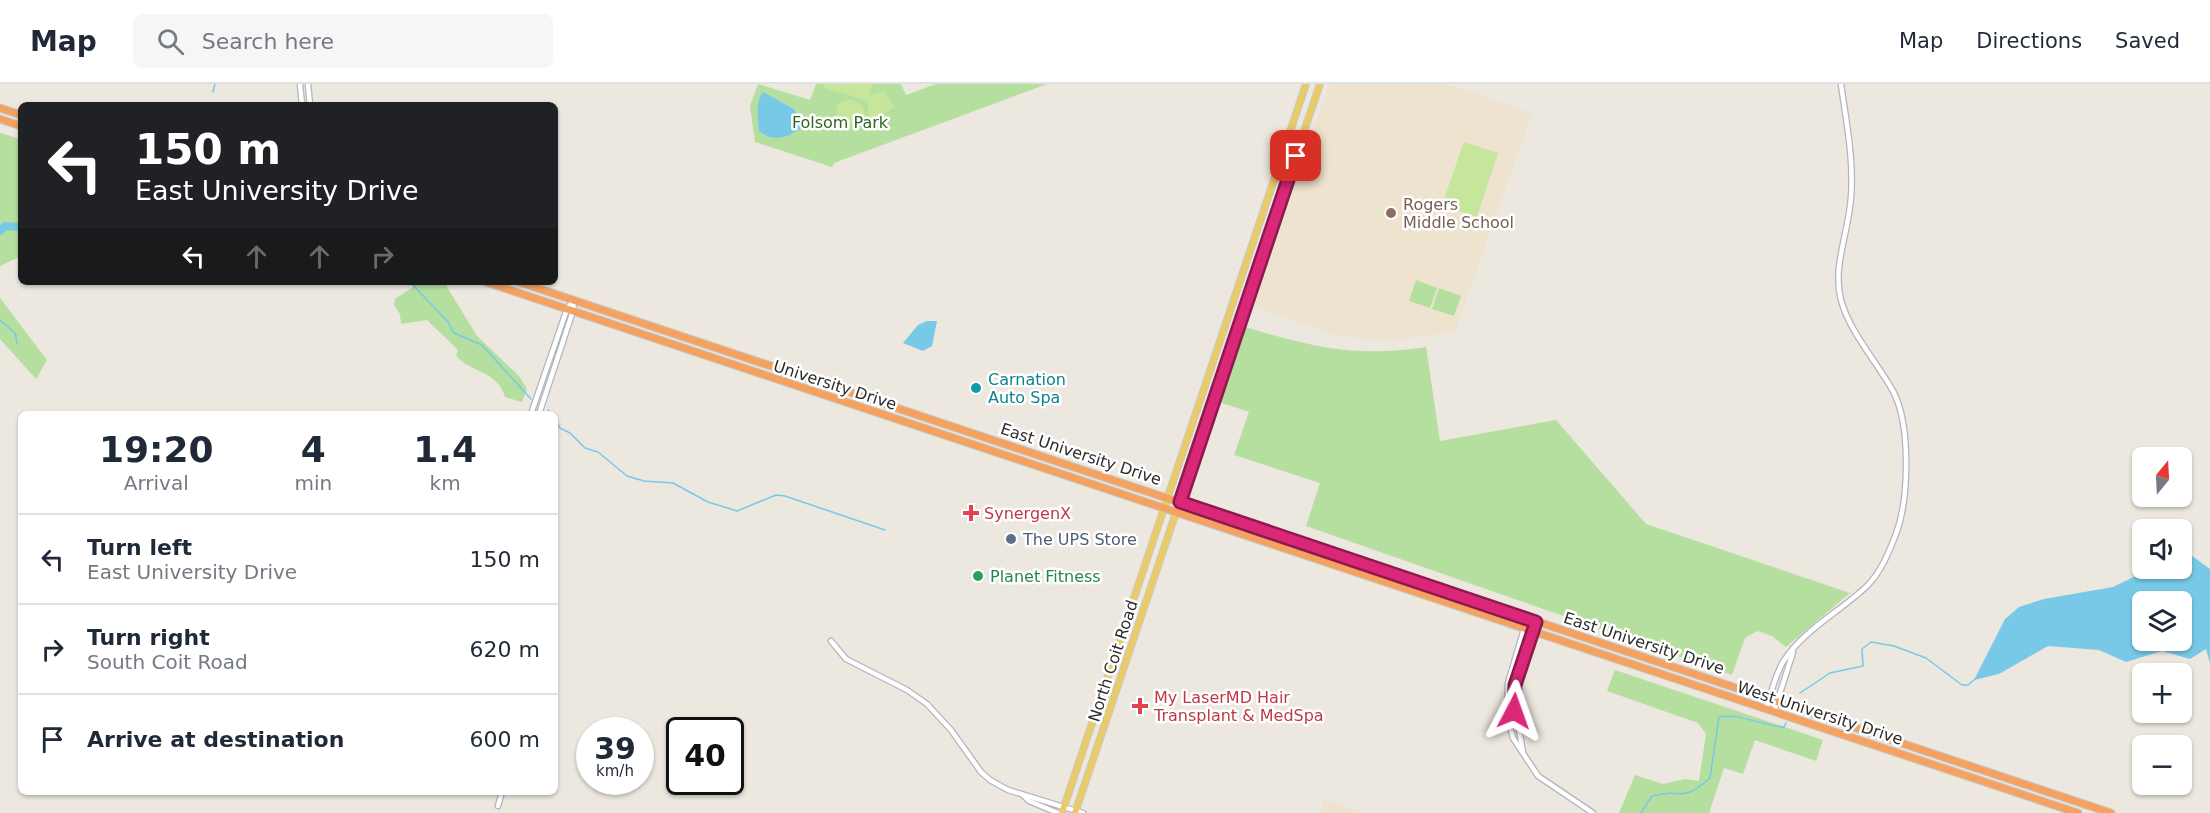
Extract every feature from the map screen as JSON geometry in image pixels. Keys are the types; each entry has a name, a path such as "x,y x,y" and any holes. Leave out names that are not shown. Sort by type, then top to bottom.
{"highway":[{"path":"0,108 18,114"},
{"path":"0,119 18,125"},
{"name":"University Drive","path":"495,285 1176,513"},
{"name":"East University Drive","path":"528,285 2111,813"},
{"name":"West University Drive","path":"1176,513 2078,813"}],"main road":[{"name":"North Coit Road","path":"1061,811 1306,84"},
{"name":"North Coit Road","path":"1078,812 1210,407 1320,84"},
{"path":"1281,157 1294,161"},
{"path":"1260,221 1272,225"},
{"path":"1198,404 1210,407"},
{"path":"1123,631 1135,635"},
{"path":"1095,713 1108,717"}],"street":[{"path":"300,84 302,102"},
{"path":"308,84 310,102"},
{"path":"1766,709 1780,666 1810,633 1867,585 1878,570 1900,521 1905,427 1901,410 1847,316 1839,287 1838,268 1849,219 1852,176 1841,84"},
{"path":"532,411 574,300"},
{"path":"540,411 570,310"},
{"path":"1527,618 1510,671 1506,695 1509,726 1518,748 1548,784 1593,813"},
{"path":"1523,753 1514,699 1519,671 1536,622"},
{"path":"831,641 846,659 907,690 927,704 951,730 981,772 1008,790 1031,795 1061,811"},
{"path":"1774,712 1794,650"},
{"path":"498,806 501,795"},
{"path":"1023,795 1029,801 1061,811 1078,812"}],"shaded area":[{"name":"Rogers Middle School","path":"1329,84 1446,84 1532,113 1455,332 1382,341 1333,335 1254,306"},
{"path":"1324,799 1365,813 1320,813"}],"green space":[{"name":"Folsom Park","path":"758,84 810,100 816,84 901,84 906,95 936,84 1047,84 834,163 832,167 755,142 750,106"},
{"path":"825,84 873,84 869,96 883,91 895,107 873,120 868,114 868,101 824,88"},
{"path":"850,99 862,105 866,118 839,129 835,125 837,104"},
{"path":"0,133 18,138 18,257 0,266"},
{"path":"1464,142 1498,153 1477,217 1442,205"},
{"path":"1416,280 1437,288 1430,308 1409,301"},
{"path":"413,285 446,285 477,336 519,376 527,389 522,402 505,397 496,381 461,361 456,355 458,350 427,320 401,324 400,314 394,305 395,299"},
{"path":"1439,288 1461,296 1454,316 1432,309"},
{"path":"0,298 47,360 36,379 0,339"},
{"path":"1245,327 1334,349 1377,351 1426,347 1440,441 1556,420 1646,524 1850,593 1786,647 1772,636 1757,631 1745,638 1732,675 1306,526 1320,483 1234,455 1249,412 1219,402"},
{"path":"1615,670 1823,740 1816,761 1755,740 1743,774 1724,768 1709,813 1619,813 1635,775 1663,784 1685,779 1699,781 1706,734 1698,723 1607,691"}],"water":[{"path":"763,92 794,109 798,117 806,121 806,126 777,138 759,131 758,106"},
{"path":"927,321 937,321 932,346 923,351 903,343 918,325"},
{"path":"2192,556 2210,569 2210,663 2206,649 2190,659 2162,651 2126,662 2099,650 2048,646 1999,674 1974,680 2005,619 2019,607 2044,599 2113,587 2132,578 2192,579"}],"waterway":[{"path":"213,92 215,84"},
{"path":"0,231 5,226 18,227"},
{"path":"413,285 448,322 454,333 482,345 531,399"},
{"path":"0,320 15,333 17,343"},
{"path":"558,424 585,448 598,452 627,476 644,481 673,483 708,502 737,511 776,495 785,496 885,530"},
{"path":"1800,693 1830,673 1863,666 1862,649 1871,642 1894,646 1926,658 1962,685 1968,685 1975,679"},
{"path":"1641,813 1652,796 1686,793 1710,778 1719,717 1743,718 1784,727 1786,723"}],"place":[{"name":"Rogers Middle School","path":"1391,213"},
{"name":"Carnation Auto Spa","path":"976,388"},
{"name":"SynergenX","path":"971,513"},
{"name":"The UPS Store","path":"1011,539"},
{"name":"Planet Fitness","path":"978,576"},
{"name":"My LaserMD Hair Transplant & MedSpa","path":"1140,706"}],"route":[{"path":"1296,156 1203,426 1180,502 1536,622 1515,685 1514,711"}]}
